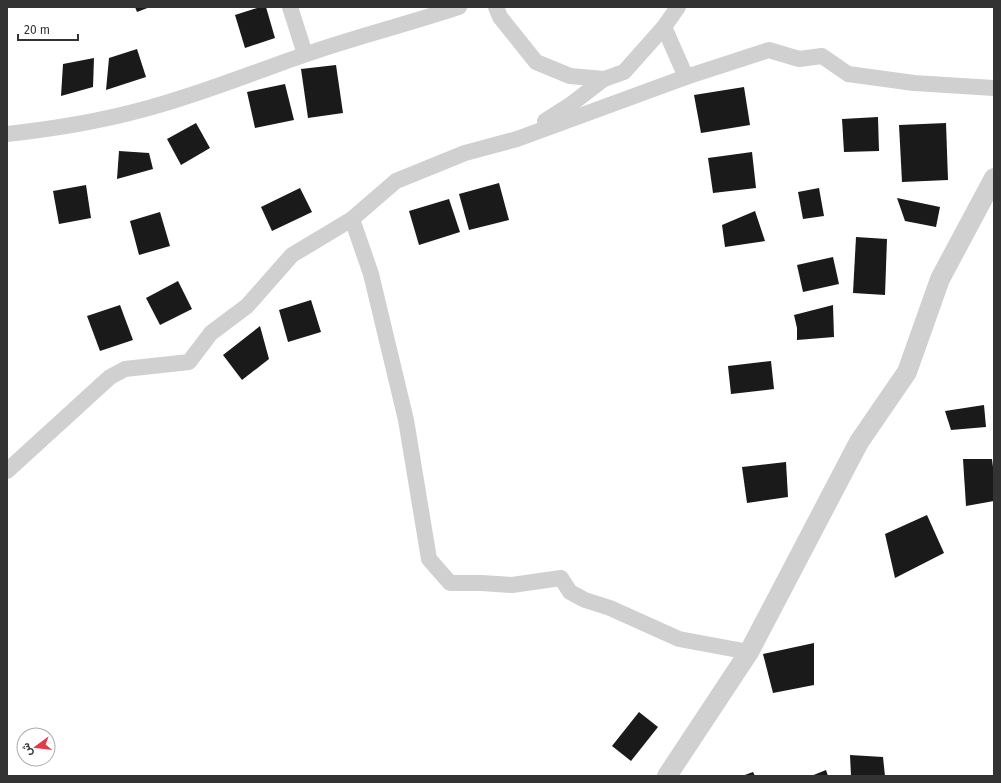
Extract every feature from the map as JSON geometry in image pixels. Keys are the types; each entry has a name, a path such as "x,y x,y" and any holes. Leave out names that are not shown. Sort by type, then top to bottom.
{"street":[{"path":"290,7 305,54"},
{"path":"7,134 102,120 142,110 194,94 305,54 459,7"},
{"path":"496,7 500,17 536,62 570,76 604,79"},
{"path":"517,139 570,105 604,79 624,72 664,27 678,7"},
{"path":"664,27 686,77"},
{"path":"7,471 110,377 125,369 189,362 211,333 247,306 292,256 352,219 396,181 465,153 517,139 686,77 769,50 799,59 822,56 848,74 914,83 994,88"},
{"path":"667,776 749,652 859,442 907,372 940,279 993,182"},
{"path":"352,219 371,274 406,420 429,559 445,577 450,582 512,585 561,578 570,592 585,600 610,608 680,639 749,652"}],"building":[{"path":"135,7 150,7 137,12"},
{"path":"260,7 266,7 275,38 245,48 235,15"},
{"path":"137,49 146,77 106,90 109,58"},
{"path":"94,58 93,87 61,96 63,64"},
{"path":"336,65 343,113 308,118 301,69"},
{"path":"285,84 294,120 255,128 247,92"},
{"path":"744,87 750,125 701,133 694,95"},
{"path":"878,117 879,151 844,152 842,119"},
{"path":"196,123 210,148 181,165 167,139"},
{"path":"946,123 948,180 902,182 899,125"},
{"path":"119,151 149,153 153,169 117,179"},
{"path":"752,152 756,188 713,193 708,158"},
{"path":"499,183 509,220 469,230 459,194"},
{"path":"86,185 91,218 59,224 53,191"},
{"path":"300,188 312,212 272,231 261,207"},
{"path":"819,188 824,216 803,219 798,192"},
{"path":"897,198 940,207 936,227 905,221"},
{"path":"449,199 460,232 419,245 409,211"},
{"path":"755,211 765,241 725,247 722,225"},
{"path":"160,212 170,246 139,255 130,221"},
{"path":"856,237 887,239 885,295 853,293"},
{"path":"833,257 839,284 803,292 797,265"},
{"path":"178,281 192,309 160,325 146,298"},
{"path":"311,300 321,332 288,342 279,310"},
{"path":"120,305 133,340 100,351 87,316"},
{"path":"833,305 834,337 797,340 797,328 794,315"},
{"path":"260,326 269,359 242,380 223,355"},
{"path":"771,361 774,389 731,394 728,366"},
{"path":"984,405 986,427 951,430 945,411"},
{"path":"963,459 992,459 994,475 994,501 966,506"},
{"path":"786,462 788,497 747,503 742,467"},
{"path":"927,515 944,553 895,578 885,534"},
{"path":"814,643 814,685 773,693 763,654"},
{"path":"639,712 658,727 631,761 612,746"},
{"path":"850,755 883,757 885,776 851,776"},
{"path":"826,770 828,776 811,776"},
{"path":"753,772 755,776 742,776"}]}
